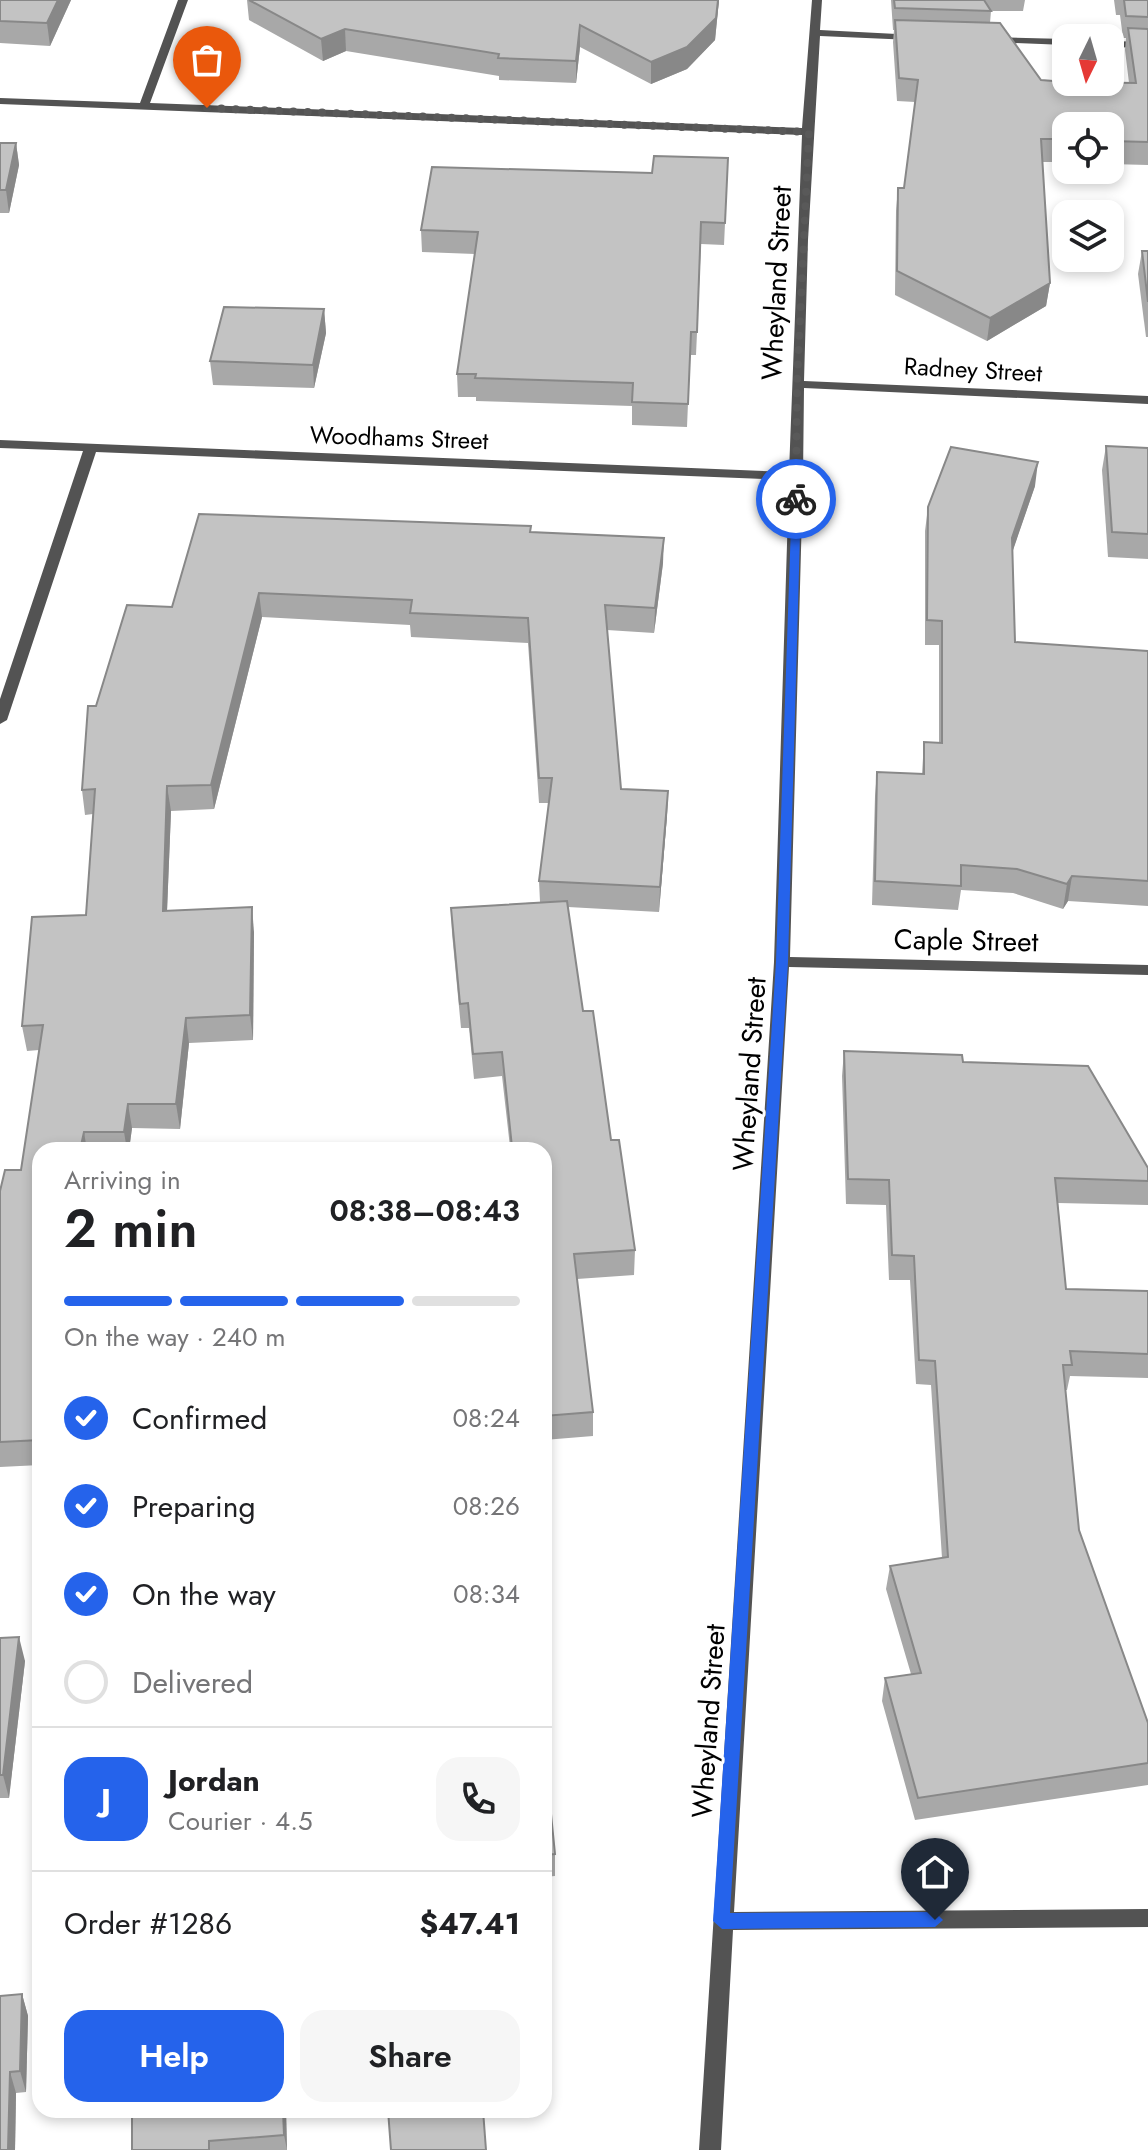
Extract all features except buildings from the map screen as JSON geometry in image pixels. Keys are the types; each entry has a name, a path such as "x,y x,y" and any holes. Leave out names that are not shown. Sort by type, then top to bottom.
{"street":[{"path":"144,106 183,0"},
{"name":"Wheyland Street","path":"710,2150 782,962 797,384 817,0"},
{"path":"814,33 924,37"},
{"path":"972,39 1052,42"},
{"path":"1124,44 1148,45"},
{"path":"0,101 809,132"},
{"name":"Radney Street","path":"797,384 1148,400"},
{"name":"Woodhams Street","path":"0,444 797,476"},
{"path":"0,720 91,447"},
{"name":"Caple Street","path":"782,962 1148,970"},
{"path":"722,1921 1148,1918"}],"way so far":[{"path":"207,108 809,132 797,384 796,499"}],"route":[{"path":"796,499 782,962 722,1921 935,1920"}]}
